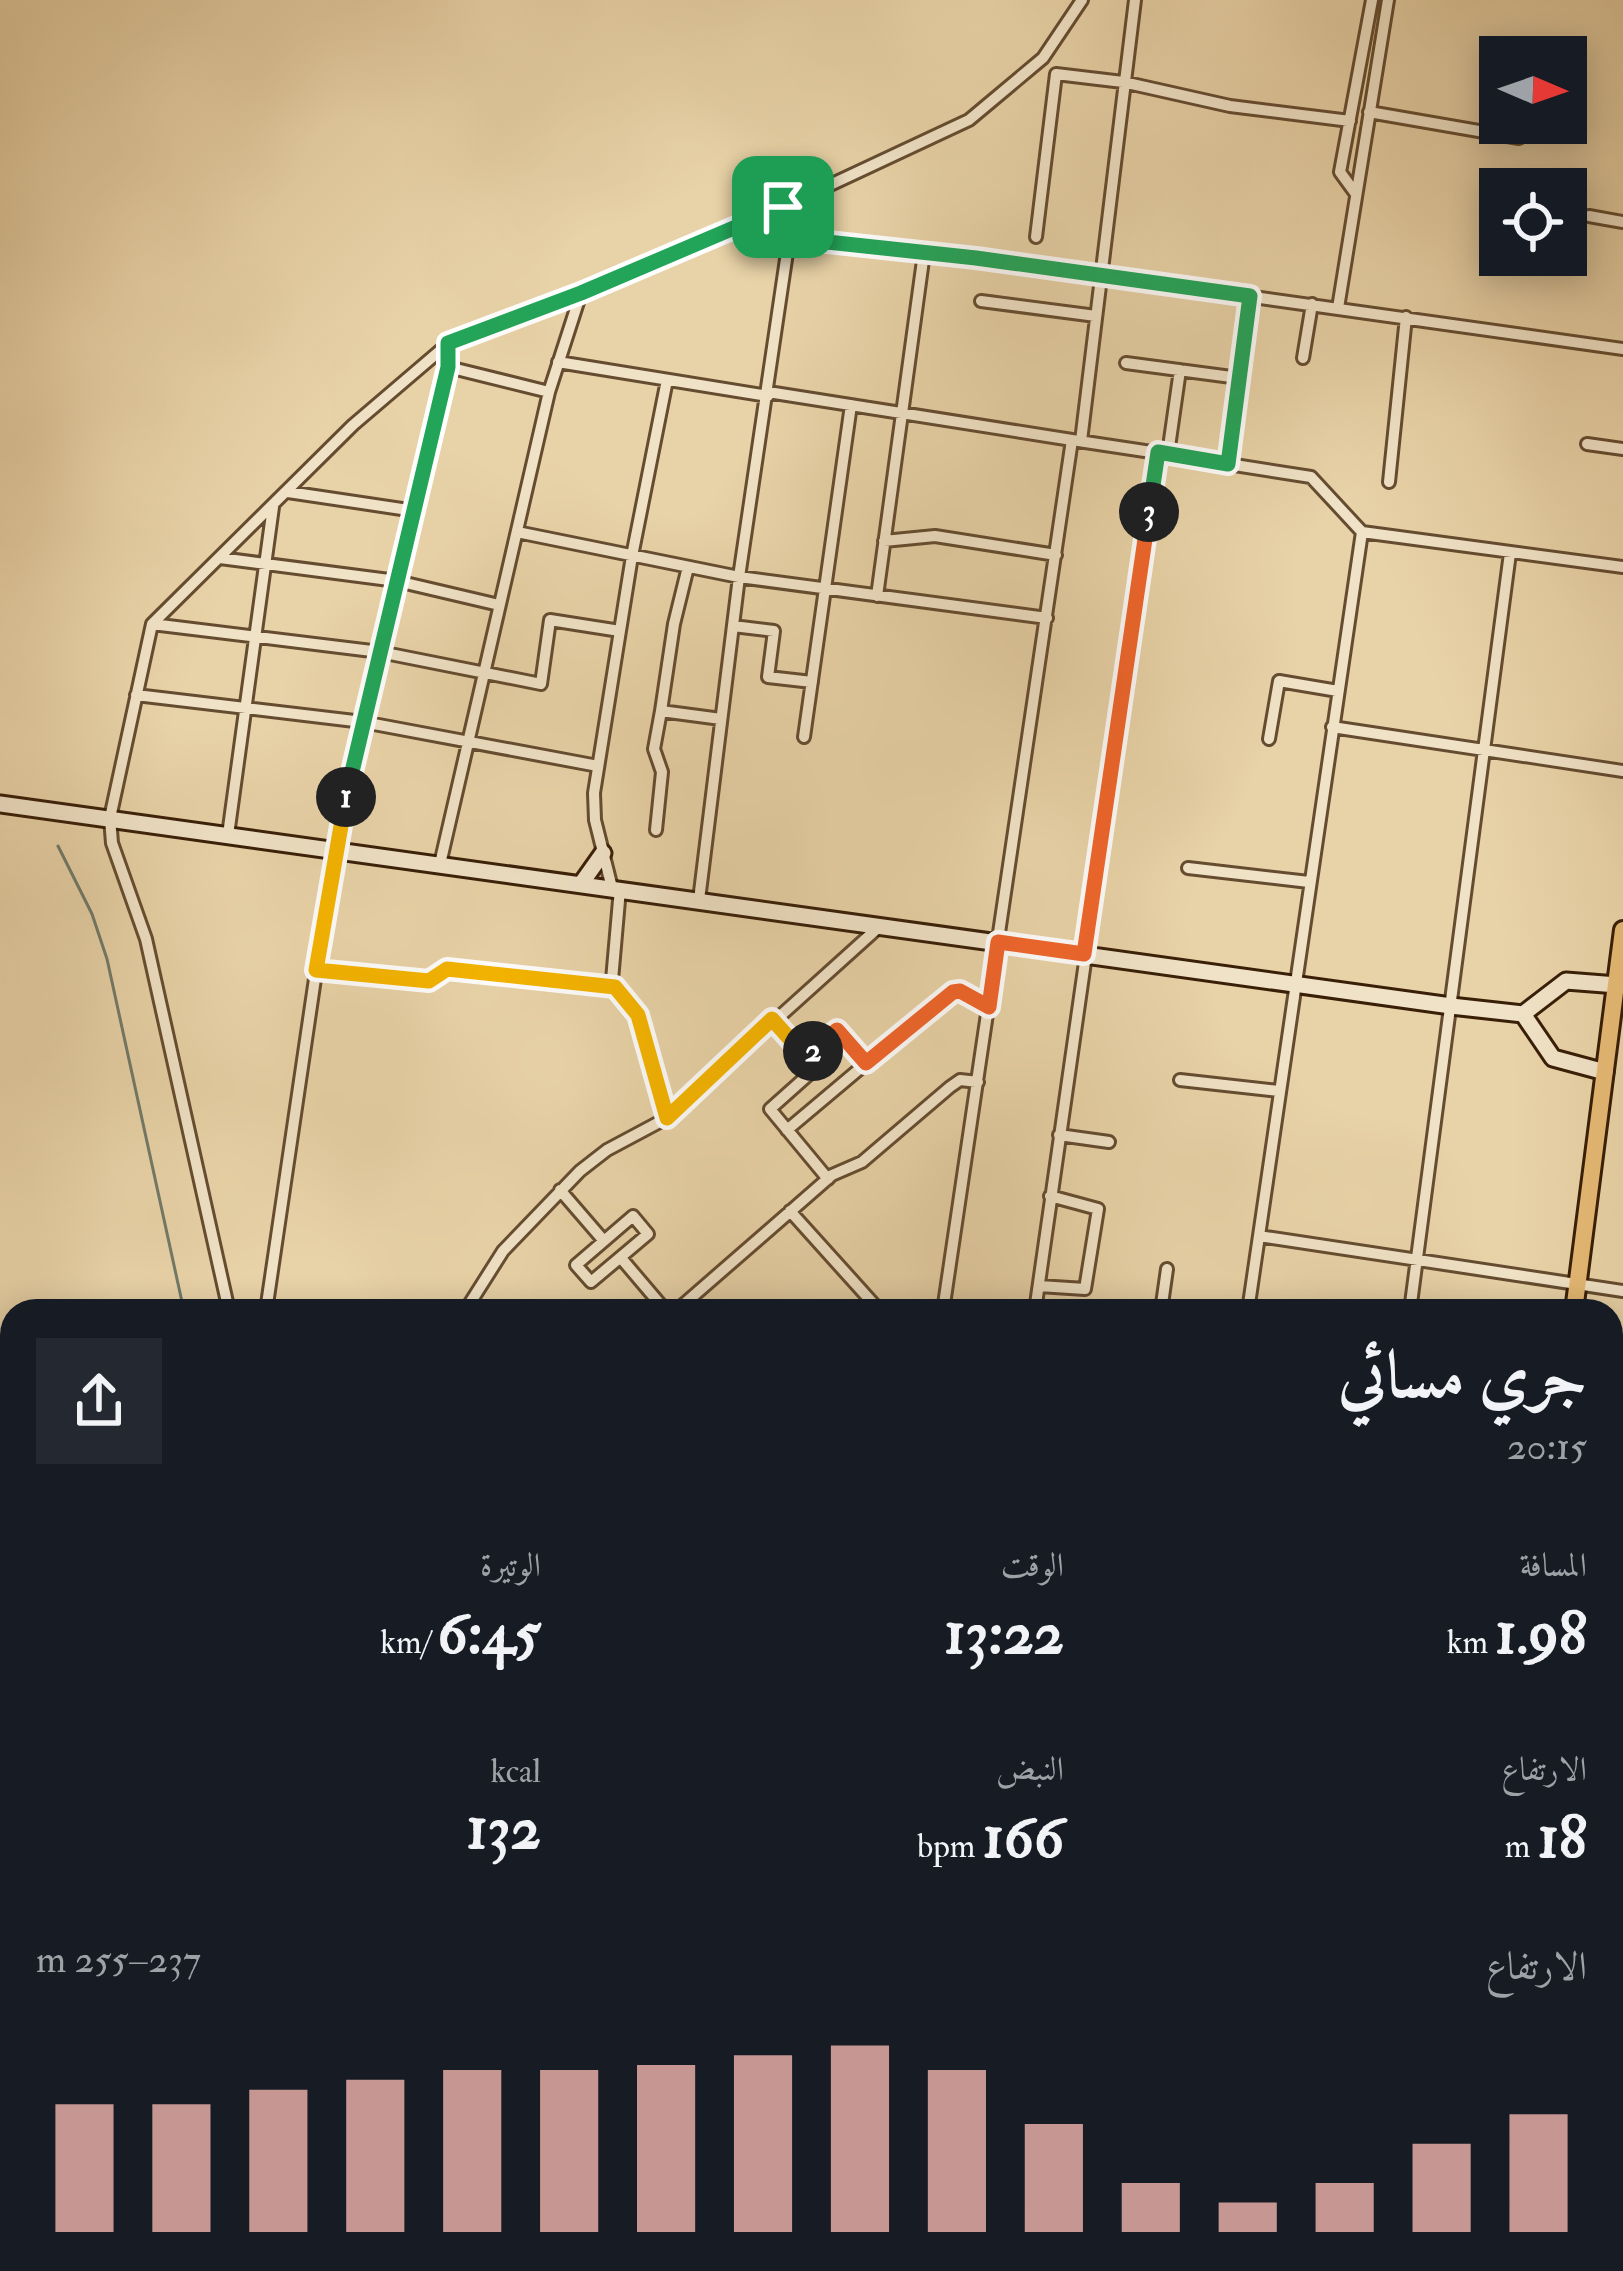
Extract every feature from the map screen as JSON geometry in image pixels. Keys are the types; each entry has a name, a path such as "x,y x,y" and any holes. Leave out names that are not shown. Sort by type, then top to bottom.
{"main road":[{"path":"0,804 1451,1006 1523,1014 1566,981 1620,990"},
{"path":"581,884 603,853"},
{"path":"1576,1299 1605,1072 1618,1029 1623,930"},
{"path":"1523,1014 1553,1058 1605,1072"},
{"path":"1605,1072 1623,1054"}],"street":[{"path":"226,1299 146,939 112,843 110,818 152,624 353,425 448,343 581,293 783,207 970,120 1043,58 1082,0"},
{"path":"945,1299 1096,316 1135,0"},
{"path":"1356,194 1340,172 1372,0"},
{"path":"1338,308 1388,0"},
{"path":"1036,237 1056,74 1350,122"},
{"path":"1369,112 1479,130"},
{"path":"699,900 739,577 790,238 783,207"},
{"path":"1589,216 1623,221"},
{"path":"790,238 1623,349"},
{"path":"877,596 924,253"},
{"path":"440,864 548,392 581,293"},
{"path":"1228,464 1250,296"},
{"path":"981,301 1096,316"},
{"path":"1303,358 1312,304"},
{"path":"1389,482 1406,317"},
{"path":"268,1299 334,850 448,367 448,343"},
{"path":"558,362 1311,477 1362,532 1623,567"},
{"path":"1126,363 1239,378"},
{"path":"448,367 548,392"},
{"path":"1037,1299 1084,954 1180,370"},
{"path":"667,380 632,556 594,811 616,889 610,972 615,987 638,1015 667,1118"},
{"path":"804,737 851,404"},
{"path":"1587,444 1623,449"},
{"path":"288,492 415,511"},
{"path":"228,835 273,507"},
{"path":"517,532 739,577 1047,618"},
{"path":"1250,1299 1362,532"},
{"path":"884,541 935,536 1056,555"},
{"path":"1412,1299 1510,553"},
{"path":"220,558 398,581 500,605"},
{"path":"656,830 662,772 654,749 688,567"},
{"path":"152,624 380,652 541,684 550,620 620,631"},
{"path":"733,626 774,631 767,677 812,682"},
{"path":"1269,739 1279,681 1338,691"},
{"path":"136,695 363,722 598,766"},
{"path":"662,711 721,719"},
{"path":"1332,727 1623,771"},
{"path":"1188,868 1309,882"},
{"path":"473,1299 503,1251 560,1190 607,1150 667,1118 880,926"},
{"path":"316,970 429,981 447,969 615,987"},
{"path":"788,1130 953,992 960,991 989,1007"},
{"path":"772,1019 816,1068 770,1108 828,1179"},
{"path":"806,1057 837,1030 866,1063"},
{"path":"690,1299 828,1179 862,1162 950,1087 960,1080 978,1082"},
{"path":"1180,1081 1279,1091"},
{"path":"1059,1136 1109,1142"},
{"path":"560,1190 604,1241"},
{"path":"1039,1286 1085,1289 1098,1208 1050,1196"},
{"path":"790,1210 869,1299"},
{"path":"633,1216 648,1234 592,1282 576,1265 604,1241 633,1216"},
{"path":"1259,1236 1623,1291"},
{"path":"621,1258 656,1299"},
{"path":"1163,1299 1167,1269"}],"waterway":[{"path":"58,846 92,914 107,959 181,1299"}],"route":[{"path":"783,207 790,238 1250,296 1228,464 1158,452 1084,954 998,942 989,1007 960,991 953,992 866,1063 837,1030 806,1057 772,1019 667,1118 638,1015 615,987 447,969 429,981 316,970 334,850 448,367 448,343 581,293 783,207"}]}
